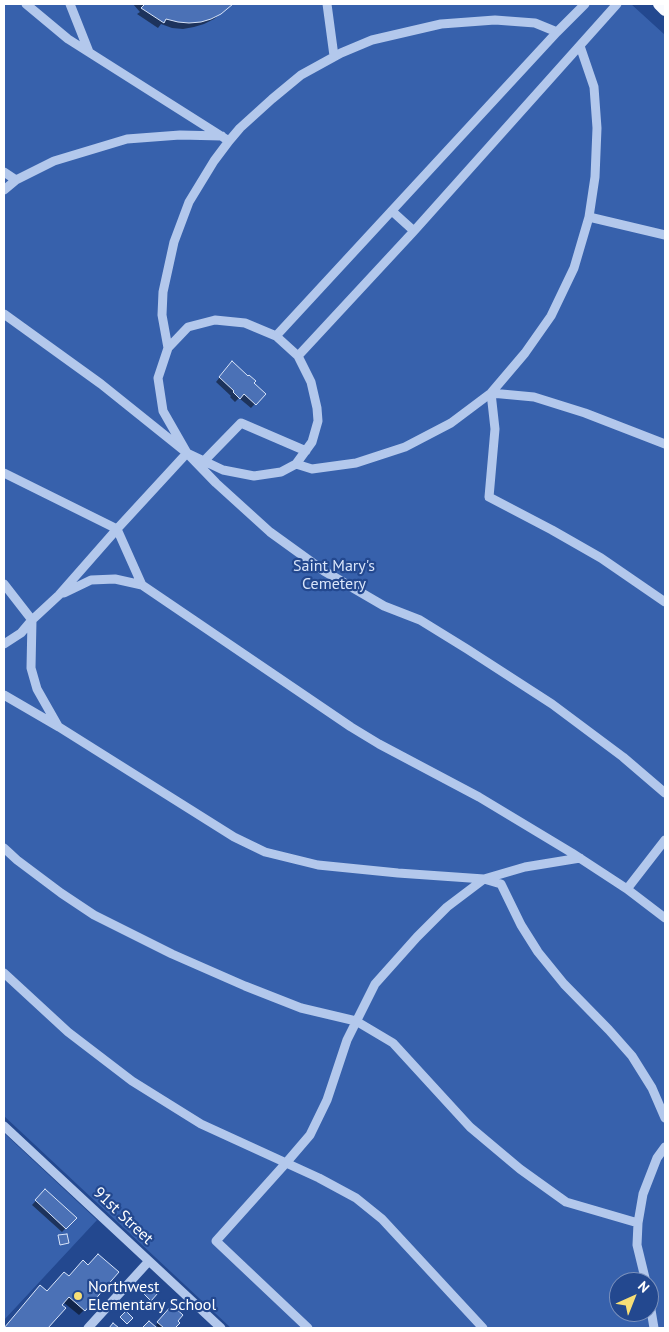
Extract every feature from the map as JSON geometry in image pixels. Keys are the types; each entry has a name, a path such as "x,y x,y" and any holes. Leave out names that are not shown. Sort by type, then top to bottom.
{"main road":[{"path":"659,4 665,10"}],"street":[{"path":"26,4 68,39 225,138"},
{"path":"70,4 89,52"},
{"path":"327,4 334,56"},
{"path":"276,336 585,4"},
{"path":"298,356 414,231 617,4"},
{"path":"168,348 162,315 163,292 174,242 189,202 214,161 225,138 240,128 301,75 334,56 372,40 440,24 495,20 534,23 557,32"},
{"path":"296,464 312,469 356,463 405,447 451,423 491,393 525,353 551,316 574,268 589,217 596,178 597,128 594,87 580,46"},
{"path":"4,190 16,180 54,161 127,139 180,135 225,138"},
{"path":"4,172 16,180"},
{"path":"393,212 414,231"},
{"path":"589,217 665,235"},
{"path":"4,314 101,384 187,453 216,483 270,532 317,566 384,606 420,620 537,694 622,757 665,793"},
{"path":"216,320 245,323 276,336 298,356 311,382 318,421 312,442 306,451 296,464 281,472 254,476 223,470 187,453 164,411 160,394 158,378 168,348 188,327 216,320"},
{"path":"491,393 534,397 584,413 665,444"},
{"path":"491,393 495,429 489,497 602,558 665,602"},
{"path":"204,461 241,423 306,451"},
{"path":"4,644 22,633 32,620 59,595 187,453"},
{"path":"4,473 117,529 142,585"},
{"path":"59,595 91,580 115,579 142,585 351,727 479,797 580,858 627,889 665,918"},
{"path":"4,584 32,620 31,668 37,688 59,727"},
{"path":"4,695 59,727 234,837 265,852 318,865 484,879 502,884 521,925 538,952 564,984 632,1056 652,1088 665,1118"},
{"path":"627,889 665,840"},
{"path":"4,848 61,893 94,915 172,954 301,1008 356,1021 393,1043 470,1127 520,1169 566,1202 638,1223"},
{"path":"308,1328 216,1241 310,1135 327,1100 346,1040 375,984 417,937 447,907 484,879 525,867 580,858"},
{"path":"4,973 68,1032 132,1081 201,1124 319,1178 356,1198 382,1219 483,1328"},
{"name":"91st Street","path":"4,1126 219,1328"},
{"path":"644,1272 637,1245 638,1223 643,1194 657,1158 665,1147"},
{"path":"88,1328 149,1261"}],"green space":[{"name":"Saint Mary's Cemetery","path":"4,4 631,4 665,35 665,1328 231,1328 4,1116"},
{"path":"4,1133 97,1220 4,1320"}],"building":[{"path":"143,4 233,4 221,14 201,22 189,23 166,19 164,23 141,8"},
{"path":"232,361 256,381 254,383 266,394 256,405 244,394 240,399 219,377"},
{"path":"45,1189 77,1218 66,1229 35,1200"},
{"path":"67,1234 69,1243 60,1245 58,1235"},
{"path":"98,1254 119,1272 85,1311 69,1297 62,1305 66,1308 48,1328 4,1328 40,1285 47,1291 64,1272 69,1276 83,1260 88,1265"},
{"path":"149,1284 158,1293 151,1301 142,1292"},
{"path":"172,1305 183,1315 178,1321 180,1323 175,1328 164,1328 157,1322"},
{"path":"126,1311 133,1318 127,1324 120,1317"},
{"path":"149,1321 157,1328 142,1328"},
{"path":"113,1323 119,1328 109,1328"}],"place":[{"name":"Northwest Elementary School","path":"78,1296"}]}
